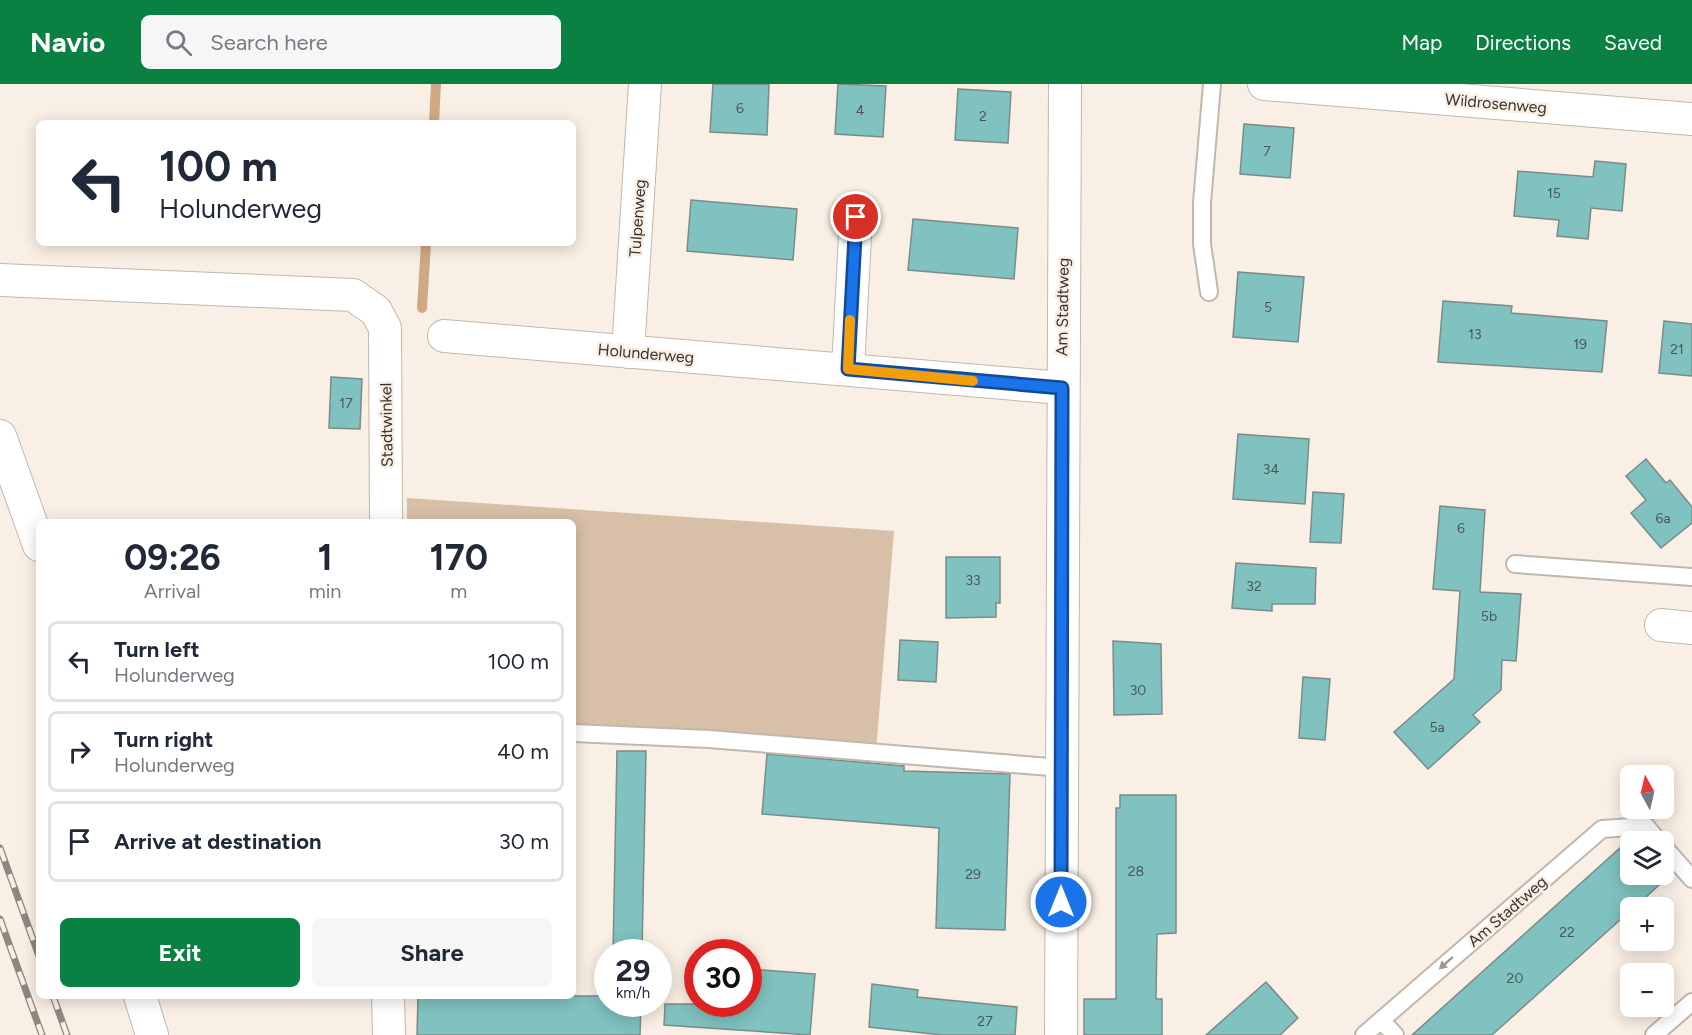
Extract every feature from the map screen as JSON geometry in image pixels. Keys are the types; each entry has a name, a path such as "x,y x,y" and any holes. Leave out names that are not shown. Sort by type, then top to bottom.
{"street":[{"name":"Tulpenweg","path":"628,352 645,84"},
{"name":"Am Stadtweg","path":"1061,1035 1065,84"},
{"name":"Wildrosenweg","path":"1264,84 1692,119"},
{"path":"848,369 856,217"},
{"name":"Stadtwinkel","path":"0,280 353,295 376,311 385,328 387,519"},
{"name":"Holunderweg","path":"444,336 1062,388"},
{"path":"0,436 36,537"},
{"path":"1661,625 1692,628"},
{"path":"141,999 152,1035"},
{"path":"388,999 389,1035"}],"lane":[{"path":"1209,292 1202,244 1202,203 1212,84"},
{"path":"1515,564 1692,578"},
{"path":"576,733 709,739 1062,768"},
{"name":"Am Stadtweg","path":"1364,1035 1602,829 1646,826 1650,831"},
{"path":"1674,858 1692,879"},
{"path":"1654,1035 1692,1002"},
{"path":"1382,1020 1395,1035"}],"shaded area":[{"path":"407,498 894,531 876,752 576,729 576,519 407,519"}],"building":[{"path":"713,84 769,84 767,135 710,132"},
{"path":"838,84 886,86 883,137 835,134"},
{"path":"958,89 1011,92 1008,143 955,140"},
{"path":"1244,124 1294,128 1290,178 1240,174"},
{"path":"1595,161 1626,164 1622,211 1591,208 1588,239 1557,236 1559,220 1514,216 1518,171 1593,177"},
{"path":"691,200 797,209 793,260 687,251"},
{"path":"913,219 1018,228 1014,279 908,270"},
{"path":"1238,272 1304,277 1298,342 1233,337"},
{"path":"1443,301 1512,306 1511,313 1607,321 1602,372 1438,362"},
{"path":"1664,321 1692,324 1692,376 1659,373"},
{"path":"331,377 362,379 360,429 329,428"},
{"path":"1238,434 1309,439 1305,504 1233,499"},
{"path":"1646,459 1666,483 1670,480 1692,507 1692,523 1661,548 1631,513 1646,500 1626,476"},
{"path":"1313,492 1344,494 1341,543 1310,542"},
{"path":"1440,506 1485,510 1480,592 1521,594 1516,661 1502,660 1501,690 1473,715 1480,722 1428,769 1394,732 1454,679 1460,591 1433,589"},
{"path":"946,557 1000,557 1000,603 996,603 996,617 946,618"},
{"path":"1236,563 1316,568 1315,604 1272,604 1272,611 1232,608"},
{"path":"900,640 938,642 936,682 898,680"},
{"path":"1113,641 1161,644 1162,714 1114,715"},
{"path":"1303,677 1330,679 1325,740 1299,738"},
{"path":"617,751 646,751 642,939 613,939"},
{"path":"767,754 904,766 904,771 1010,774 1005,930 936,928 939,828 762,814"},
{"path":"1120,795 1176,795 1176,933 1157,934 1156,999 1162,999 1162,1035 1084,1035 1084,999 1116,999 1116,808 1120,808"},
{"path":"1620,848 1620,885 1659,885 1646,897 1620,897 1620,920 1492,1035 1412,1035"},
{"path":"762,970 815,974 810,1035 664,1025 664,1017 672,1017 672,1004 684,1004 684,1017 762,1017"},
{"path":"1266,982 1298,1018 1280,1035 1206,1035"},
{"path":"872,984 918,990 917,997 1017,1007 1015,1035 942,1035 869,1027"},
{"path":"576,996 594,996 594,1017 641,1017 640,1035 417,1035 418,999 576,999"}],"waterway":[{"path":"434,120 436,84"},
{"path":"422,308 426,246"}],"railway":[{"path":"0,848 36,948"},
{"path":"0,919 42,1035"},
{"path":"54,999 67,1035"}],"slow traffic":[{"path":"850,320 848,369 973,381"}],"route":[{"path":"856,217 848,369 1062,388 1061,902"}]}
